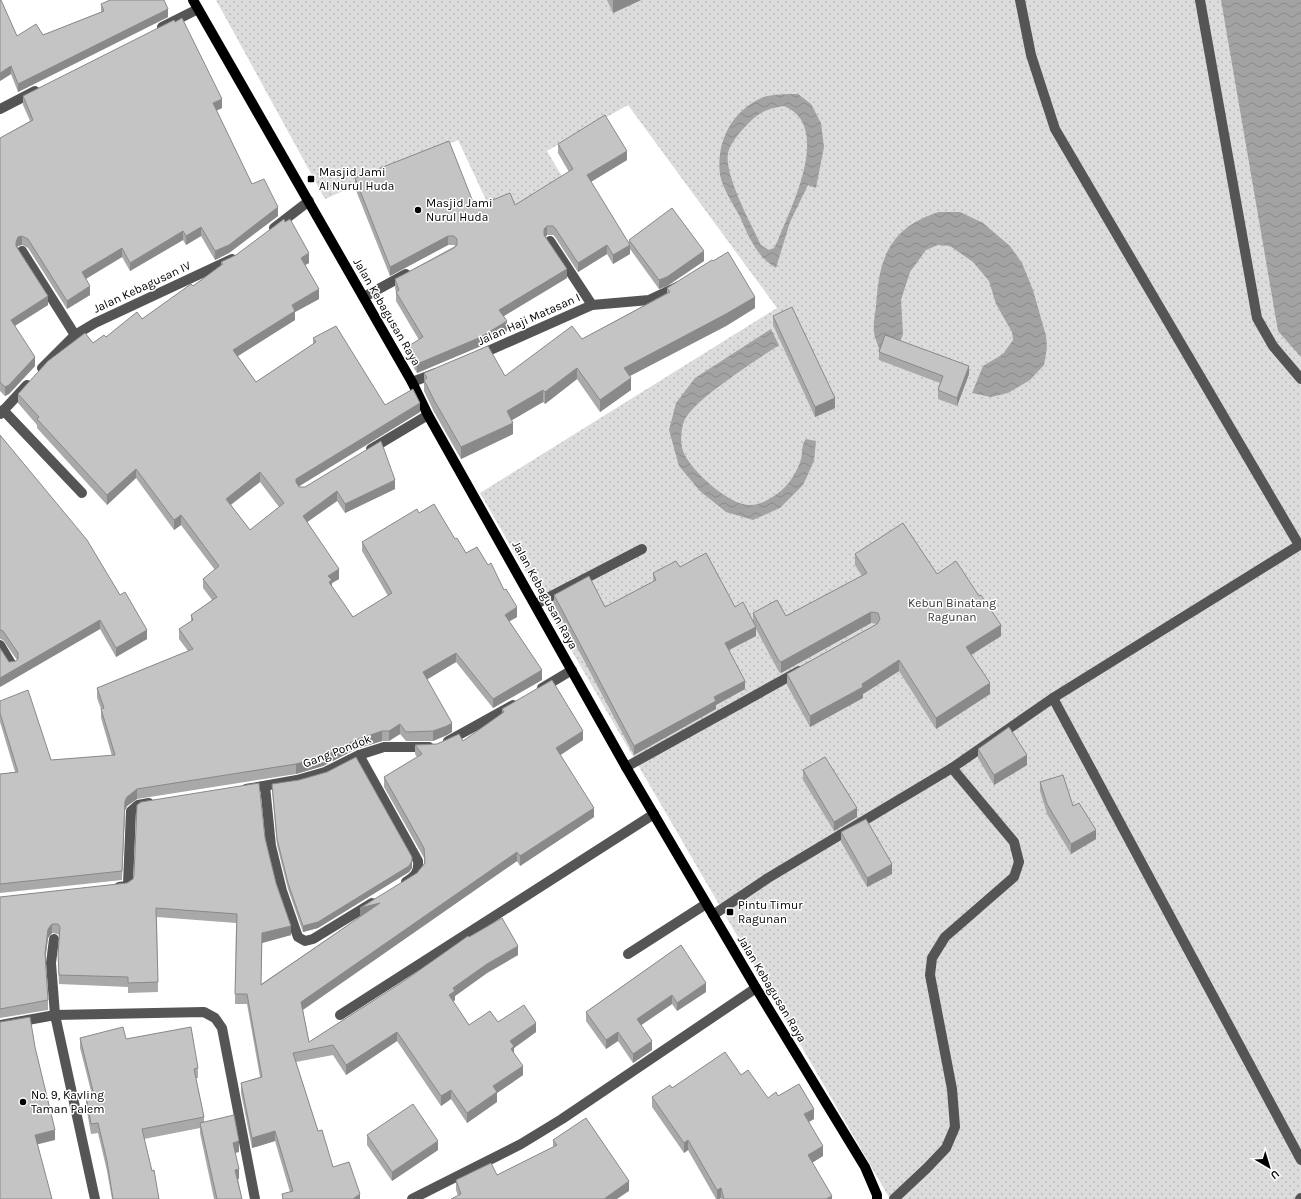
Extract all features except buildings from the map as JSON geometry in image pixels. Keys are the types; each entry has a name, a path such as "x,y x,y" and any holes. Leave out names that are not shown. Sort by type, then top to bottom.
{"main road":[{"name":"Jalan Kebagusan Raya","path":"193,0 412,382 428,415 536,604 626,767 756,988 865,1167 877,1199"}],"street":[{"path":"713,915 768,878 952,768 1053,698 1300,544 1055,129 1031,55 1020,0"},
{"path":"1200,0 1257,318 1272,346 1301,379"},
{"path":"150,34 198,10"},
{"path":"0,109 47,85"},
{"path":"268,232 309,201"},
{"path":"550,241 592,305"},
{"path":"22,251 76,336"},
{"name":"Jalan Kebagusan IV","path":"2,412 57,352 95,323 232,259 241,253"},
{"path":"364,297 418,268"},
{"name":"Jalan Haji Matasan I","path":"470,359 592,305 649,300 670,292 688,281"},
{"path":"412,382 448,368"},
{"path":"2,412 82,493"},
{"path":"363,454 428,415"},
{"path":"536,604 642,549"},
{"path":"0,645 12,665"},
{"path":"626,767 805,667"},
{"path":"535,692 572,670"},
{"path":"1053,698 1301,1160"},
{"name":"Gang Pondok","path":"234,790 297,780 325,772 359,755 384,747 434,747 450,741 523,699"},
{"path":"359,755 418,861 419,869 414,877 394,889"},
{"path":"894,1199 928,1168 946,1148 955,1127 952,1089 930,975 932,958 945,937 1014,877 1019,862 1014,842 952,768"},
{"path":"265,786 271,846 282,891 298,937 305,941 313,938 380,897"},
{"path":"109,888 126,886 128,884 131,811 138,805 160,802"},
{"path":"340,1015 654,814"},
{"path":"628,954 706,904"},
{"path":"54,939 51,963 55,1015 95,1199"},
{"path":"412,1199 521,1144 562,1119 756,988"},
{"path":"0,1025 55,1015 204,1012 215,1018 222,1028 255,1199"}],"green space":[{"name":"Kebun Binatang Ragunan","path":"216,0 1301,0 1301,1199 890,1199 480,493 777,308 628,105 547,151 566,183 493,215 458,140 325,199"}],"water":[{"path":"1221,0 1301,0 1301,357 1278,331"},
{"path":"798,94 811,104 821,123 824,147 816,188 808,185 790,222 776,268 763,258 750,239 723,185 720,175 719,162 728,128 743,110 764,97","holes":["784,106 798,116 806,131 807,148 804,168 799,188 778,240 774,248 769,250 761,245 739,199 730,174 728,153 740,132 762,112"]},
{"path":"939,212 960,212 983,223 1010,246 1022,263 1033,290 1046,336 1047,347 1044,365 1030,380 1008,393 991,397 972,393 983,366 1003,354 1013,340 1012,332 996,304 989,281 973,262 950,246 938,245 926,250 910,272 901,300 903,334 900,342 883,360 875,337 874,326 880,273 884,259 898,236 908,227"},
{"path":"771,329 779,345 727,380 700,402 690,412 684,421 682,432 681,444 683,451 693,467 721,493 731,499 749,505 762,503 782,490 791,480 798,468 803,444 806,439 816,441 814,461 803,485 780,508 753,520 726,512 700,491 679,466 669,430 676,403 695,378"}],"place":[{"name":"Masjid Jami Al Nurul Huda","path":"311,179"},
{"name":"Masjid Jami Nurul Huda","path":"418,210"},
{"name":"Pintu Timur Ragunan","path":"730,912"},
{"name":"No. 9, Kavling Taman Palem","path":"23,1102"}]}
